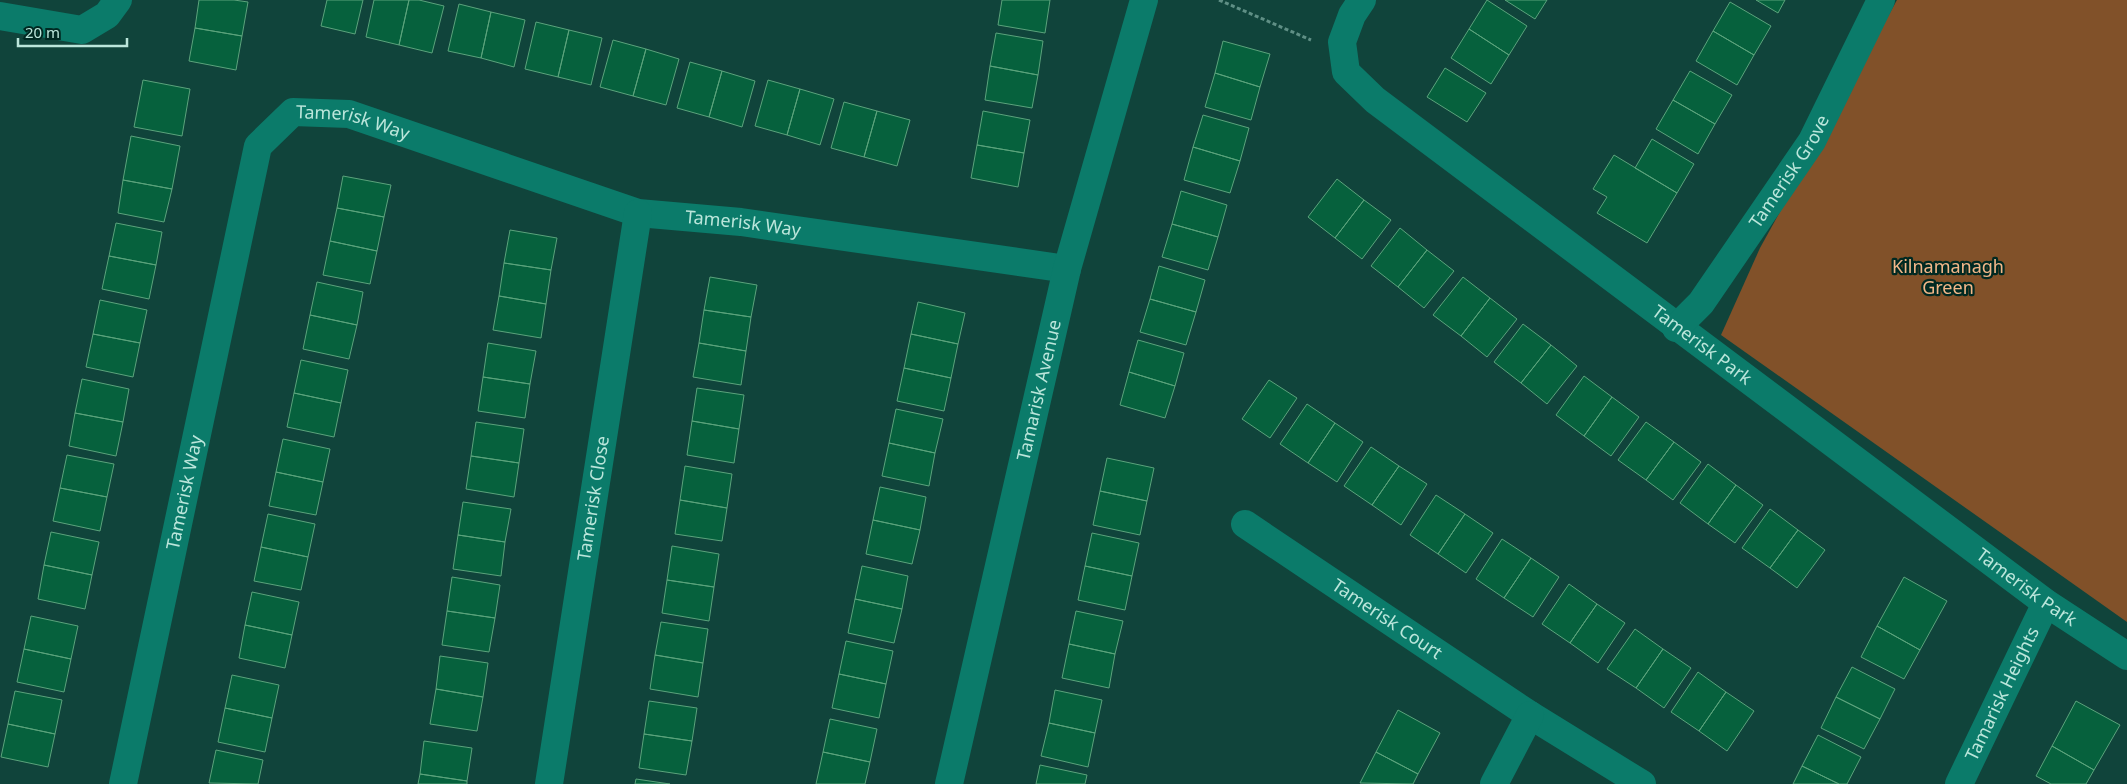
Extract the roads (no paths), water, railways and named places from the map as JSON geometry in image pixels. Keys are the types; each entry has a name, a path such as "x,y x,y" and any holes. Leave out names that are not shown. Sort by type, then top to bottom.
{"street":[{"path":"0,16 82,30 107,15 118,0"},
{"name":"Tamarisk Avenue","path":"949,784 1067,270 1144,0"},
{"name":"Tamerisk Park","path":"1362,0 1352,15 1342,42 1346,72 1375,100 1676,328 2046,604 2127,656"},
{"name":"Tamerisk Grove","path":"1676,328 1701,303 1812,141 1881,0"},
{"name":"Tamerisk Way","path":"123,784 258,146 293,112 349,114 638,212 741,222 1067,270"},
{"name":"Tamerisk Close","path":"549,784 638,212"},
{"name":"Tamerisk Court","path":"1245,524 1530,715 1642,784"},
{"name":"Tamarisk Heights","path":"1959,784 2046,604"},
{"path":"1494,784 1530,715"}],"park label":[{"name":"Kilnamanagh Green","path":"1948,277"}]}
